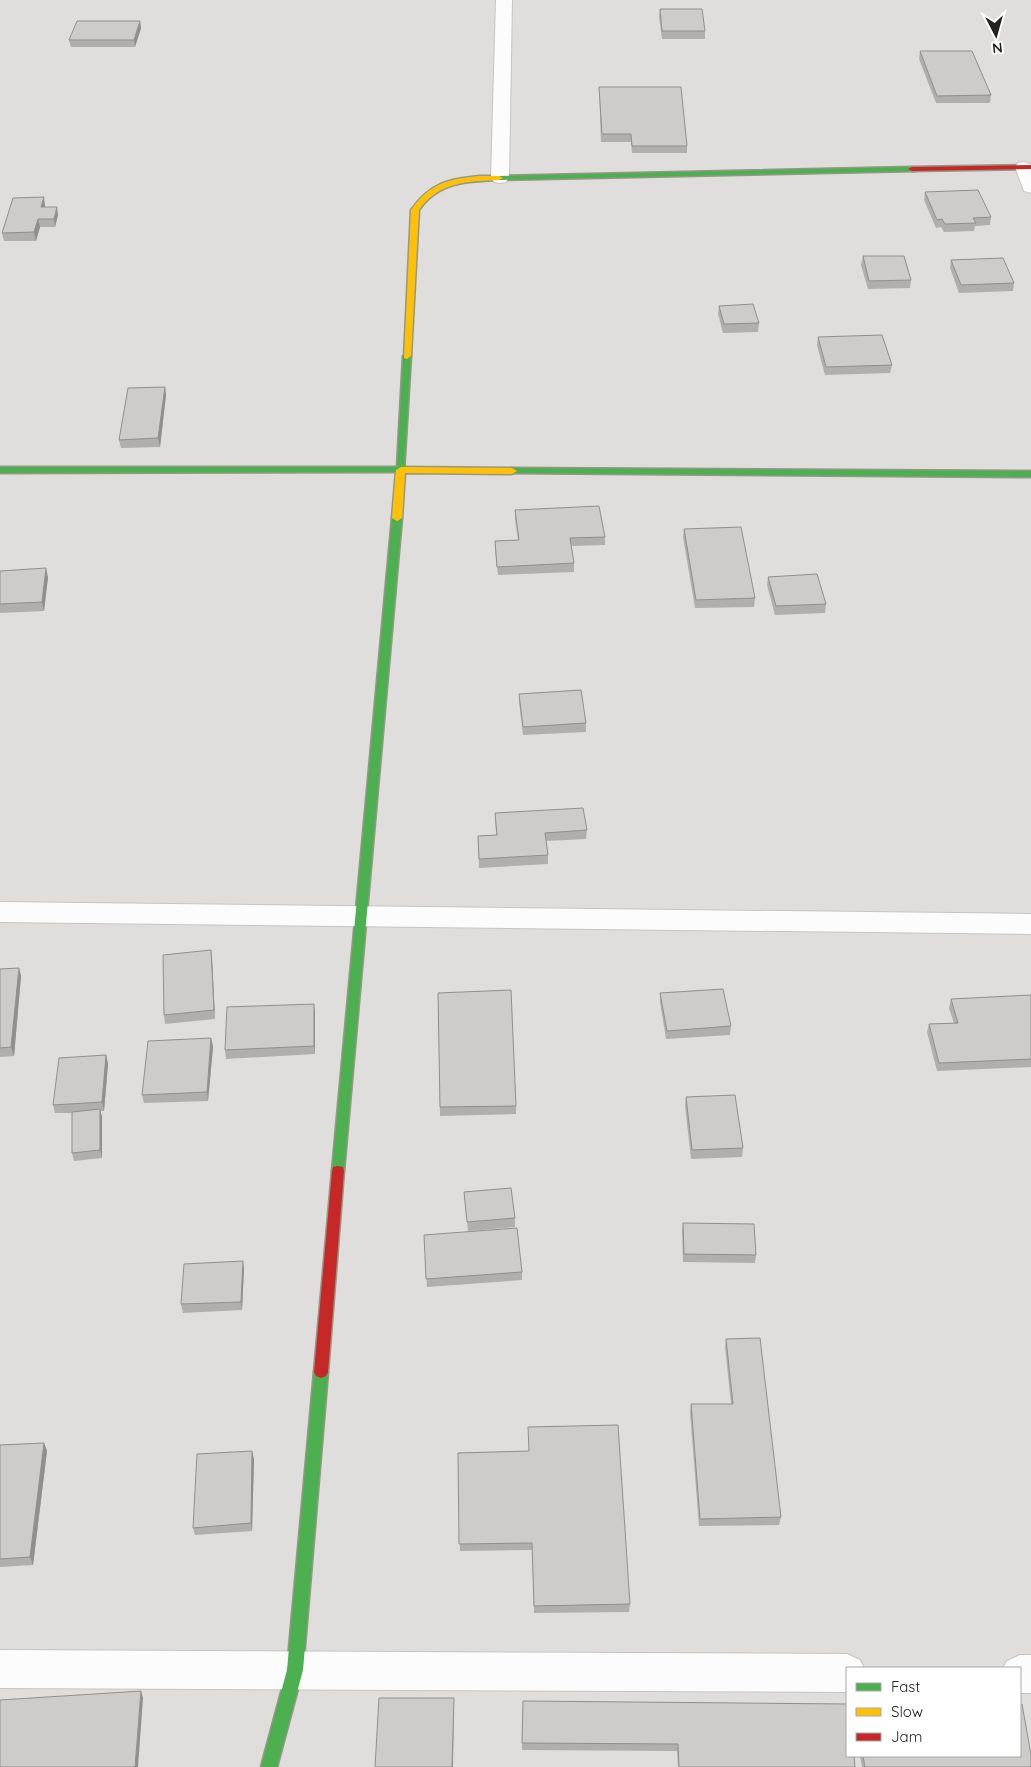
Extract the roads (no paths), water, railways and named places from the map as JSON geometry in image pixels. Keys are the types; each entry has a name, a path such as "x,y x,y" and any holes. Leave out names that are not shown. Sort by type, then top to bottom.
{"street":[{"path":"500,178 504,0"},
{"path":"269,1767 295,1670 360,916 401,470 415,210 426,195 450,184 476,178 1028,167 1031,187"},
{"path":"0,470 401,470 1031,474"},
{"path":"0,912 1031,924"},
{"path":"0,1669 846,1673"}]}
